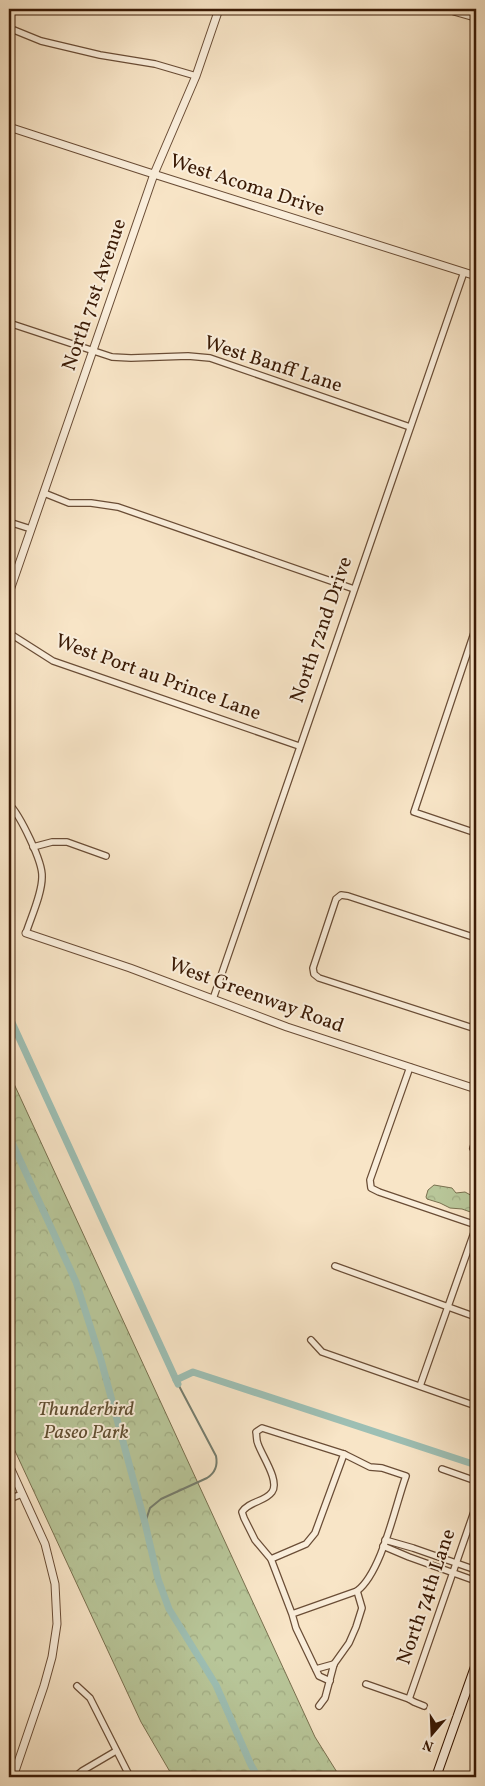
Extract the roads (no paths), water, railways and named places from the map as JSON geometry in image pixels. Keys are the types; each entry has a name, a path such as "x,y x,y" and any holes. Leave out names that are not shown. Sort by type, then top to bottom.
{"main road":[{"path":"436,1777 476,1664"}],"street":[{"name":"North 71st Avenue","path":"9,593 154,174 196,76 219,9"},
{"path":"455,12 476,18"},
{"path":"9,28 41,41 100,55 155,64 196,76"},
{"name":"West Acoma Drive","path":"9,127 476,276"},
{"name":"North 72nd Drive","path":"213,999 464,272"},
{"name":"West Banff Lane","path":"9,323 112,357 188,356 210,358 410,427"},
{"path":"44,493 69,503 91,503 118,508 354,589"},
{"path":"9,522 31,529"},
{"path":"476,629 414,812 476,833"},
{"name":"West Port au Prince Lane","path":"9,633 53,661 299,746"},
{"path":"9,804 42,867 42,878 26,933"},
{"path":"33,847 52,842 67,842 106,856"},
{"path":"476,938 341,895 336,899 312,968 314,974 319,978 476,1029"},
{"name":"West Greenway Road","path":"26,933 130,968 287,1027 476,1089"},
{"path":"410,1067 370,1180 371,1188 476,1226 420,1386"},
{"path":"475,1149 476,1139"},
{"path":"335,1266 476,1317"},
{"path":"311,1340 322,1352 476,1406"},
{"path":"292,1614 357,1591 364,1585 370,1577 384,1543 406,1476 382,1468 370,1467 344,1454 262,1428 256,1432 257,1442 274,1479 274,1488 270,1494 246,1507 242,1512 255,1540 271,1559 296,1628 319,1676 330,1681"},
{"path":"271,1559 306,1544 315,1533 344,1454"},
{"path":"9,1465 45,1544 52,1571 57,1624 52,1657 44,1686 13,1777"},
{"path":"442,1470 476,1481"},
{"path":"9,1500 22,1494"},
{"name":"North 74th Lane","path":"409,1699 476,1506"},
{"path":"384,1543 413,1548 476,1570"},
{"path":"384,1543 409,1558 476,1581"},
{"path":"409,1558 413,1548"},
{"path":"319,1706 326,1698 334,1664 349,1643 362,1608 357,1591"},
{"path":"316,1669 334,1664"},
{"path":"366,1684 424,1706"},
{"path":"77,1686 90,1698 130,1777"},
{"path":"75,1777 116,1751"}],"waterway":[{"path":"9,1016 178,1384"},
{"path":"9,1136 76,1282 101,1360 145,1523 158,1579 169,1609 216,1685 258,1777"},
{"path":"176,1380 193,1372 476,1465"},
{"path":"145,1523 150,1508 161,1499 207,1478 212,1474 217,1463 216,1456 178,1384"}],"park label":[{"name":"Thunderbird Paseo Park","path":"86,1422"}]}
